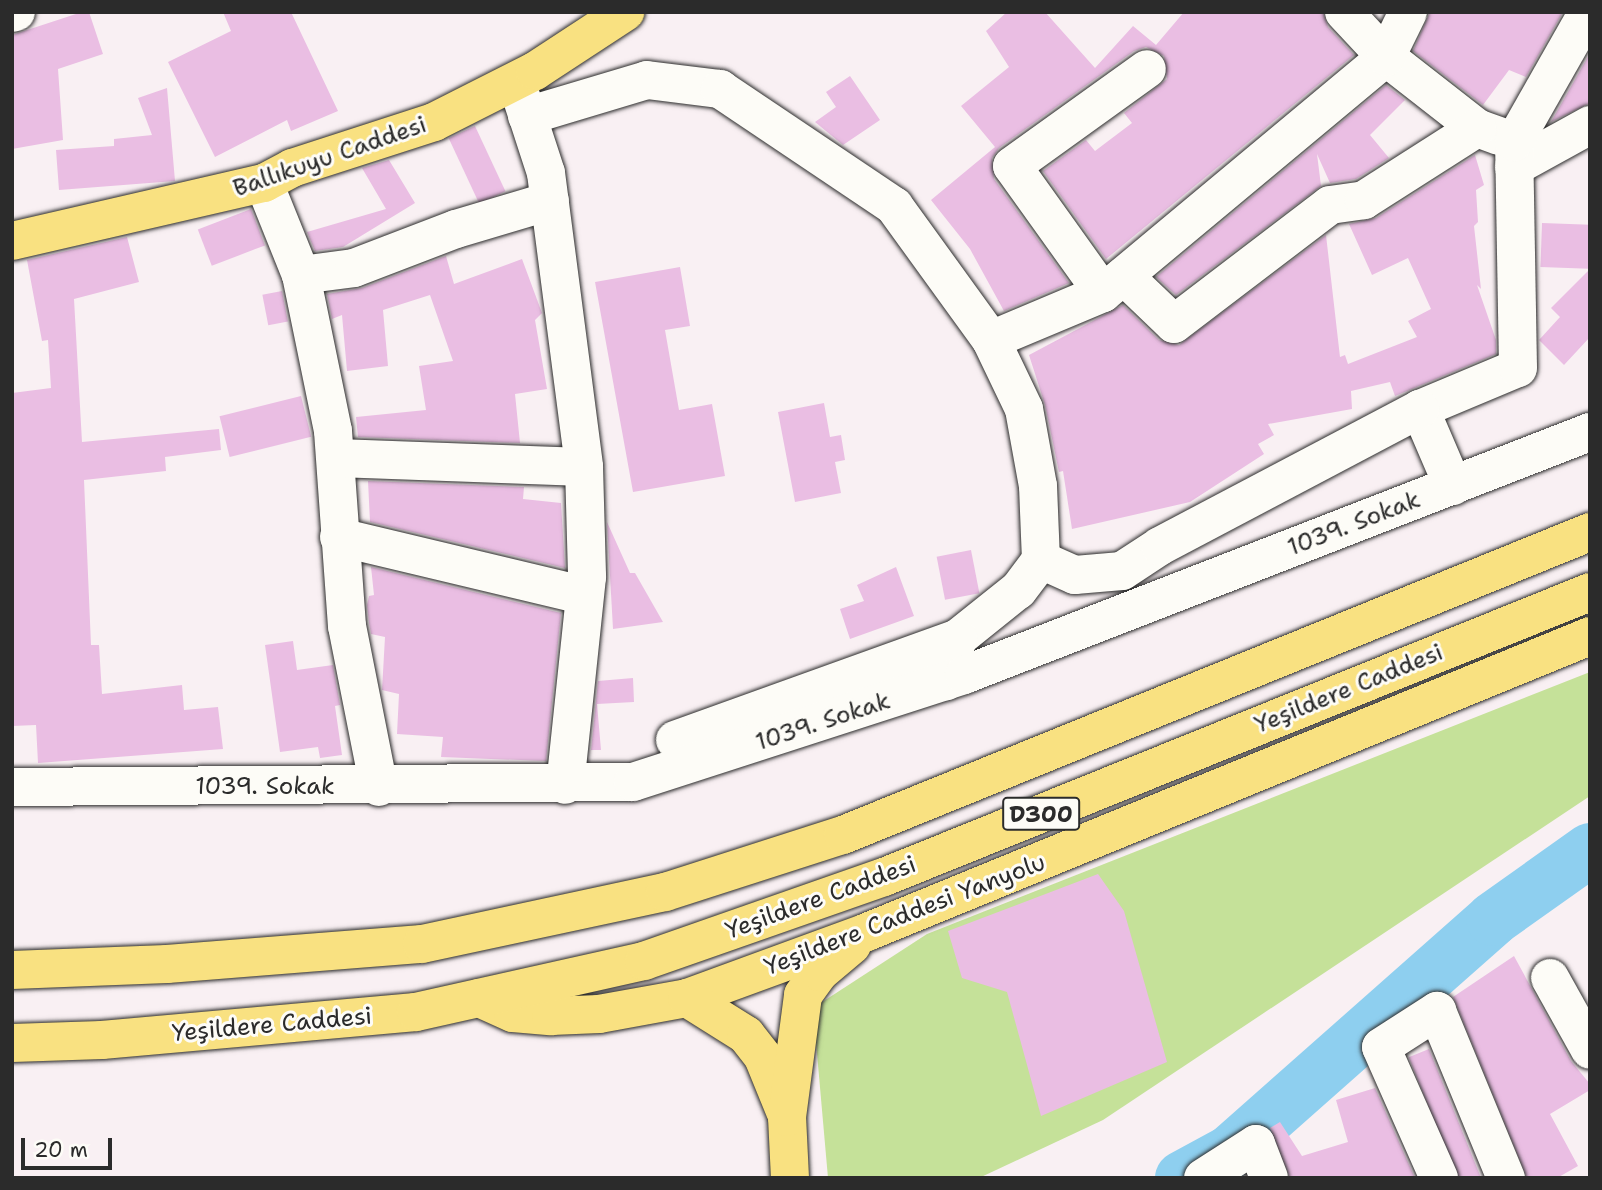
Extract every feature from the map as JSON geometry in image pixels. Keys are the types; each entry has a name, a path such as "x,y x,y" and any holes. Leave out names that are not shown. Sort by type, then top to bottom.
{"main road":[{"name":"Ballıkuyu Caddesi","path":"12,242 264,183 292,168 434,122 521,99 625,12"},
{"path":"12,970 167,964 422,944 665,892 844,835 1590,533"},
{"name":"Yeşildere Caddesi","path":"12,1043 83,1040 416,1012 644,961 884,877 1590,592"},
{"name":"Yeşildere Caddesi Yanyolu","path":"479,998 513,1013 551,1016 599,1014 687,998 867,932 1590,636"},
{"path":"790,1178 787,1116 803,995 820,972 867,932"},
{"path":"687,998 746,1035 763,1058 787,1116"}],"street":[{"path":"1344,12 1386,57 1514,154"},
{"path":"990,340 1114,284 1386,57 1408,12"},
{"path":"1041,560 1075,575 1122,571 1160,546 1420,409 1517,368 1514,154 1588,12"},
{"path":"1147,69 1012,166 1114,284 1174,324 1330,205 1364,200 1477,128"},
{"path":"565,785 582,595 587,577 584,467 550,201 521,99 647,80 720,89 894,206 990,340 1024,409 1038,486 1041,560 1018,590 958,638 675,740"},
{"path":"1514,154 1590,125"},
{"path":"264,183 301,275 337,458 339,537 347,626 379,787"},
{"path":"301,275 354,268 456,229 550,201"},
{"path":"1420,409 1453,486"},
{"name":"1039. Sokak","path":"12,787 379,787 633,782 679,770 946,681 1590,432"},
{"path":"337,458 584,467"},
{"path":"339,537 582,595"},
{"path":"946,681 958,638"},
{"path":"1550,978 1590,1050"},
{"path":"1438,1178 1381,1047 1437,1011 1506,1178"},
{"path":"12,1054 83,1040"},
{"path":"1203,1178 1256,1144 1269,1178"}],"green space":[{"path":"1590,672 1590,796 1103,1120 979,1178 828,1178 813,1008 927,934"}],"building":[{"path":"89,12 103,54 58,69 63,140 12,149 12,35"},
{"path":"223,12 291,12 338,111 291,131 287,120 215,157 168,62 231,31"},
{"path":"1007,12 1045,12 1095,68 1133,26 1156,45 1184,12 1323,12 1328,27 1354,55 1106,259 1043,171 1086,140 1095,151 1132,123 1124,113 1167,79 1164,56 1146,47 1134,51 999,148 992,158 994,179 1069,283 1004,311 970,249 931,200 995,147 961,106 1009,67 986,31"},
{"path":"1430,12 1563,12 1526,77 1509,70 1483,105 1413,51"},
{"path":"1590,53 1590,103 1551,122"},
{"path":"850,76 880,120 843,145 815,122 836,107 826,92"},
{"path":"1386,85 1405,100 1370,135 1389,158 1356,179 1330,183 1317,154 1321,186 1176,295 1156,277"},
{"path":"167,88 175,181 59,190 56,150 114,146 114,139 152,135 138,98"},
{"path":"475,126 505,191 479,204 449,138"},
{"path":"1475,155 1484,185 1476,190 1478,222 1474,226 1481,289 1477,285 1496,340 1496,354 1395,396 1390,382 1351,391 1352,409 1268,424 1274,435 1258,444 1264,454 1190,502 1072,529 1063,471 1059,472 1045,405 1029,355 1123,305 1159,340 1179,345 1326,235 1340,357 1345,355 1348,364 1417,337 1408,321 1431,309 1408,258 1372,275 1349,224 1376,218"},
{"path":"389,160 415,203 343,247 315,251 307,232 386,209 362,168"},
{"path":"251,209 265,245 212,266 198,229"},
{"path":"1542,223 1590,225 1588,269 1540,267"},
{"path":"127,237 139,282 74,299 82,442 219,429 221,450 165,457 166,471 84,480 91,645 99,645 102,694 182,685 184,710 218,707 223,749 38,763 36,725 12,726 12,393 51,388 48,340 42,341 27,260"},
{"path":"446,256 454,284 522,259 542,313 535,320 547,389 515,394 520,443 358,437 356,417 426,410 419,366 453,361 430,295 383,310 388,366 347,371 342,315 332,319 327,294 362,288"},
{"path":"680,267 690,326 665,330 679,410 712,404 725,476 633,492 595,282"},
{"path":"1590,269 1590,337 1564,365 1539,340 1560,317 1551,308"},
{"path":"282,291 288,321 268,325 262,295"},
{"path":"301,396 311,437 230,457 219,416"},
{"path":"824,403 830,437 841,435 845,460 835,462 841,493 795,502 778,412"},
{"path":"368,481 524,487 523,499 561,503 565,568 370,522"},
{"path":"607,522 630,573 635,573 663,622 613,629"},
{"path":"971,550 979,593 945,600 937,557"},
{"path":"371,567 561,613 546,761 441,757 443,737 397,734 399,694 382,690 385,637 371,634 369,623 367,605 369,596 374,595"},
{"path":"896,567 914,616 850,639 840,609 864,601 857,585"},
{"path":"293,641 297,670 333,665 340,705 335,706 342,755 320,758 318,747 280,752 265,645"},
{"path":"633,678 634,702 597,704 601,750 591,750 598,681"},
{"path":"1098,874 1124,911 1167,1062 1041,1116 1007,992 962,978 948,931"},
{"path":"1514,956 1571,1061 1590,1084 1590,1090 1550,1114 1578,1166 1557,1178 1527,1178 1453,997"},
{"path":"1429,1049 1481,1178 1457,1178 1409,1057"},
{"path":"1375,1088 1415,1178 1290,1178 1270,1128 1280,1122 1302,1156 1348,1142 1336,1100"}],"waterway":[{"path":"1182,1178 1230,1152 1493,919 1590,850"}]}
